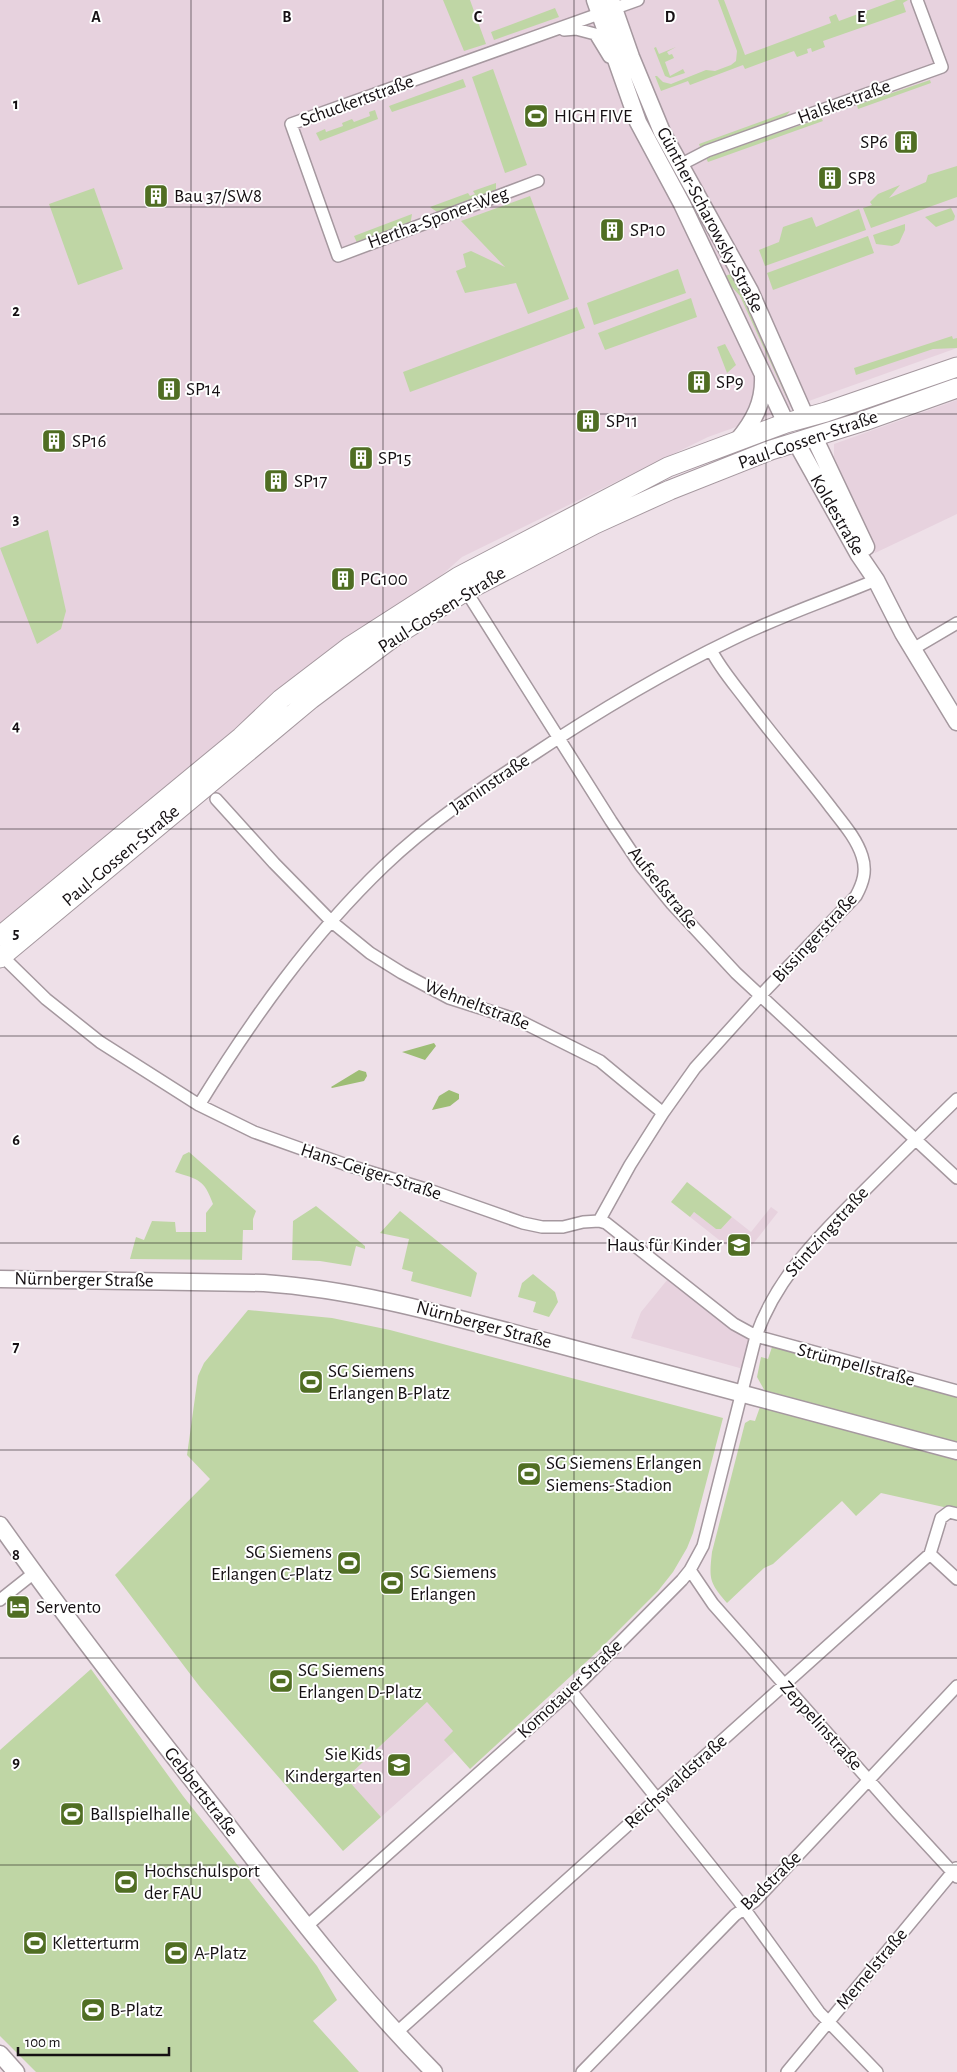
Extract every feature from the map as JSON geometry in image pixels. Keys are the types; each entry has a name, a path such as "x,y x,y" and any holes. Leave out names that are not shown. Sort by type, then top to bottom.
{"main road":[{"name":"Paul-Gossen-Straße","path":"1,957 299,697 348,648 458,577 668,467 786,423 957,367"},
{"name":"Paul-Gossen-Straße","path":"0,936 241,736 466,591 644,501 771,450 957,388"},
{"name":"Günther-Scharowsky-Straße","path":"806,418 814,437"},
{"name":"Koldestraße","path":"786,423 796,442"},
{"path":"632,485 646,489 648,494 644,501"}],"street":[{"name":"Schuckertstraße","path":"338,256 291,124 554,30 605,5 638,0"},
{"name":"Halskestraße","path":"680,165 707,151 942,67 917,0"},
{"name":"Günther-Scharowsky-Straße","path":"605,5 619,73 638,122 682,204 786,423"},
{"name":"Günther-Scharowsky-Straße","path":"605,5 631,57 652,109 680,165 750,291 806,418"},
{"name":"Schuckertstraße","path":"554,30 576,29 595,34 619,73"},
{"name":"Hertha-Sponer-Weg","path":"338,256 538,181"},
{"path":"682,204 694,200 705,209"},
{"path":"738,440 751,424 760,406 763,375"},
{"name":"Koldestraße","path":"814,437 870,556 876,580"},
{"name":"Koldestraße","path":"796,442 854,547 876,580 913,649 957,722"},
{"name":"Jaminstraße","path":"199,1105 253,1021 296,964 384,866 422,832 466,798 557,738 663,675 711,650 781,618 876,580"},
{"name":"Aufseßstraße","path":"466,591 557,738 641,866 685,918 736,973 957,1178"},
{"path":"913,649 957,623"},
{"name":"Bissingerstraße","path":"599,1221 622,1179 663,1113 696,1068 856,896 862,885 865,871 863,857 857,843 819,791 736,688 717,662 711,650"},
{"name":"Wehneltstraße","path":"216,799 274,863 332,922 370,953 449,998 518,1020 600,1061 663,1113"},
{"name":"Hans-Geiger-Straße","path":"1,957 41,995 100,1042 199,1105 254,1132 297,1148 425,1188 523,1223 542,1227 563,1227 583,1222 599,1221"},
{"name":"Stintzingstraße","path":"741,1394 756,1336 763,1317 777,1290 810,1247 957,1099"},
{"path":"599,1221 614,1228 734,1324 756,1336"},
{"name":"Nürnberger Straße","path":"0,1280 213,1282 307,1286 408,1305 957,1451"},
{"name":"Strümpellstraße","path":"756,1336 957,1391"},
{"name":"Komotauer Straße","path":"307,1926 571,1691 690,1570 703,1546 741,1394"},
{"path":"957,1514 949,1512 939,1521 930,1554 957,1579"},
{"name":"Gebbertstraße","path":"0,1525 104,1668 307,1926 396,2033 434,2072"},
{"name":"Reichswaldstraße","path":"396,2033 930,1554"},
{"name":"Zeppelinstraße","path":"690,1570 713,1604 869,1780 955,1872"},
{"path":"0,1600 34,1573"},
{"name":"Badstraße","path":"582,2072 734,1915 755,1902 957,1686"},
{"path":"571,1691 744,1908 827,2022 877,2072"},
{"name":"Memelstraße","path":"787,2072 827,2022 955,1872"},
{"path":"0,2054 16,2072"}],"shaded area":[{"path":"0,0 957,0 957,348 708,437 462,557 373,636 0,944"},
{"path":"443,0 470,0 486,44 464,51"},
{"path":"718,0 724,0 745,55 831,23 829,17 836,14 839,21 896,0 908,0 903,3 906,12 823,41 825,47 812,52 811,48 807,49 808,53 797,57 794,51 745,69 743,65 690,85 688,81 661,91 655,76 663,82 671,84 706,70 715,71 736,61 737,51"},
{"path":"555,8 559,17 494,40 491,32"},
{"path":"656,47 659,54 676,47 667,52 669,55 672,54 674,58 665,62 670,76 683,69 685,73 670,78 665,76 654,48"},
{"path":"493,69 527,165 505,173 472,77"},
{"path":"463,79 466,87 392,112 389,106"},
{"path":"930,80 931,83 858,109 857,105"},
{"path":"375,110 378,119 320,141 316,133 325,129 326,132 343,126 342,123 352,119 354,122 370,116 369,112"},
{"path":"790,111 786,116 700,147 699,144"},
{"path":"821,118 823,121 708,162 706,158"},
{"path":"957,166 957,197 871,228 863,208 872,205 870,202 878,194 900,185 889,198 926,182 928,175"},
{"path":"496,183 496,193 440,214 430,207 468,193 470,196 475,194 473,191"},
{"path":"94,188 123,269 78,285 49,204"},
{"path":"530,196 569,299 528,314 516,283 465,293 456,271 466,267 463,254 471,251 505,267 461,221"},
{"path":"951,208 955,216 954,220 936,227 925,217"},
{"path":"859,209 866,230 765,266 759,250 779,242 783,227 812,217 816,227"},
{"path":"412,214 410,226 358,245 354,236"},
{"path":"905,224 905,230 899,243 892,246 876,244 873,235"},
{"path":"868,236 874,253 773,290 767,273"},
{"path":"678,269 686,293 594,325 587,303"},
{"path":"733,273 790,397 787,398 785,394 740,296 723,277"},
{"path":"691,298 697,317 605,350 598,333"},
{"path":"577,307 585,328 410,392 403,372"},
{"path":"952,336 953,339 957,338 957,348 933,349 856,375 854,368"},
{"path":"725,344 736,365 727,373 717,347"},
{"path":"957,400 957,514 875,553 834,457 834,444"},
{"path":"48,530 66,611 61,629 37,644 0,548"},
{"path":"434,1043 436,1046 425,1060 402,1052"},
{"path":"359,1070 366,1072 367,1076 364,1081 331,1087"},
{"path":"449,1090 459,1094 459,1099 450,1106 432,1110 439,1096"},
{"path":"189,1152 256,1211 253,1219 253,1230 243,1230 242,1260 130,1259 136,1237 144,1240 152,1221 175,1222 176,1232 206,1232 206,1213 213,1204 207,1190 195,1179 175,1172 183,1155"},
{"path":"687,1182 732,1217 721,1229 716,1229 694,1212 690,1217 671,1202"},
{"path":"316,1206 365,1246 365,1249 356,1246 351,1266 320,1261 292,1260 293,1221"},
{"name":"Haus für Kinder","path":"771,1207 778,1212 742,1258 690,1217 694,1212 716,1229 721,1229 732,1217 751,1232"},
{"path":"400,1211 477,1273 471,1297 411,1281 413,1272 402,1269 409,1239 380,1233"},
{"path":"533,1274 555,1292 558,1302 549,1317 533,1312 536,1302 518,1297 522,1283"},
{"path":"672,1274 756,1336 747,1370 631,1338 641,1312"},
{"name":"SG Siemens Erlangen","path":"248,1310 332,1318 390,1330 723,1418 693,1533 687,1548 673,1572 658,1591 598,1651 470,1769 444,1740 453,1731 427,1702 346,1778 381,1817 343,1851 200,1687 115,1575 210,1479 187,1455 198,1376 204,1363"},
{"path":"772,1347 957,1396 957,1444 766,1393 757,1377 761,1357 768,1359"},
{"path":"760,1407 957,1459 957,1510 881,1493 856,1516 842,1501 773,1564 764,1568 727,1603 712,1580 712,1552 745,1423 750,1420 755,1421"},
{"name":"Hochschulsport der FAU","path":"91,1669 183,1796 317,1966 337,2000 313,2021 359,2072 36,2072 0,2036 0,1750"},
{"name":"Sie Kids Kindergarten","path":"427,1702 454,1731 454,1752 381,1817 345,1779"}],"place":[{"name":"HIGH FIVE","path":"536,116"},
{"name":"SP6","path":"906,142"},
{"name":"SP8","path":"830,178"},
{"name":"Bau 37/SW8","path":"156,196"},
{"name":"SP10","path":"612,230"},
{"name":"SP9","path":"699,382"},
{"name":"SP14","path":"169,389"},
{"name":"SP11","path":"588,421"},
{"name":"SP16","path":"54,441"},
{"name":"SP15","path":"361,458"},
{"name":"SP17","path":"276,481"},
{"name":"PG100","path":"343,579"},
{"name":"Haus für Kinder","path":"739,1245"},
{"name":"SG Siemens Erlangen B-Platz","path":"311,1382"},
{"name":"SG Siemens Erlangen Siemens-Stadion","path":"529,1474"},
{"name":"SG Siemens Erlangen C-Platz","path":"349,1563"},
{"name":"SG Siemens Erlangen","path":"392,1583"},
{"name":"Servento","path":"18,1607"},
{"name":"SG Siemens Erlangen D-Platz","path":"281,1681"},
{"name":"Sie Kids Kindergarten","path":"399,1765"},
{"name":"Ballspielhalle","path":"72,1814"},
{"name":"Hochschulsport der FAU","path":"126,1882"},
{"name":"Kletterturm","path":"35,1943"},
{"name":"A-Platz","path":"176,1953"},
{"name":"B-Platz","path":"93,2010"}]}
